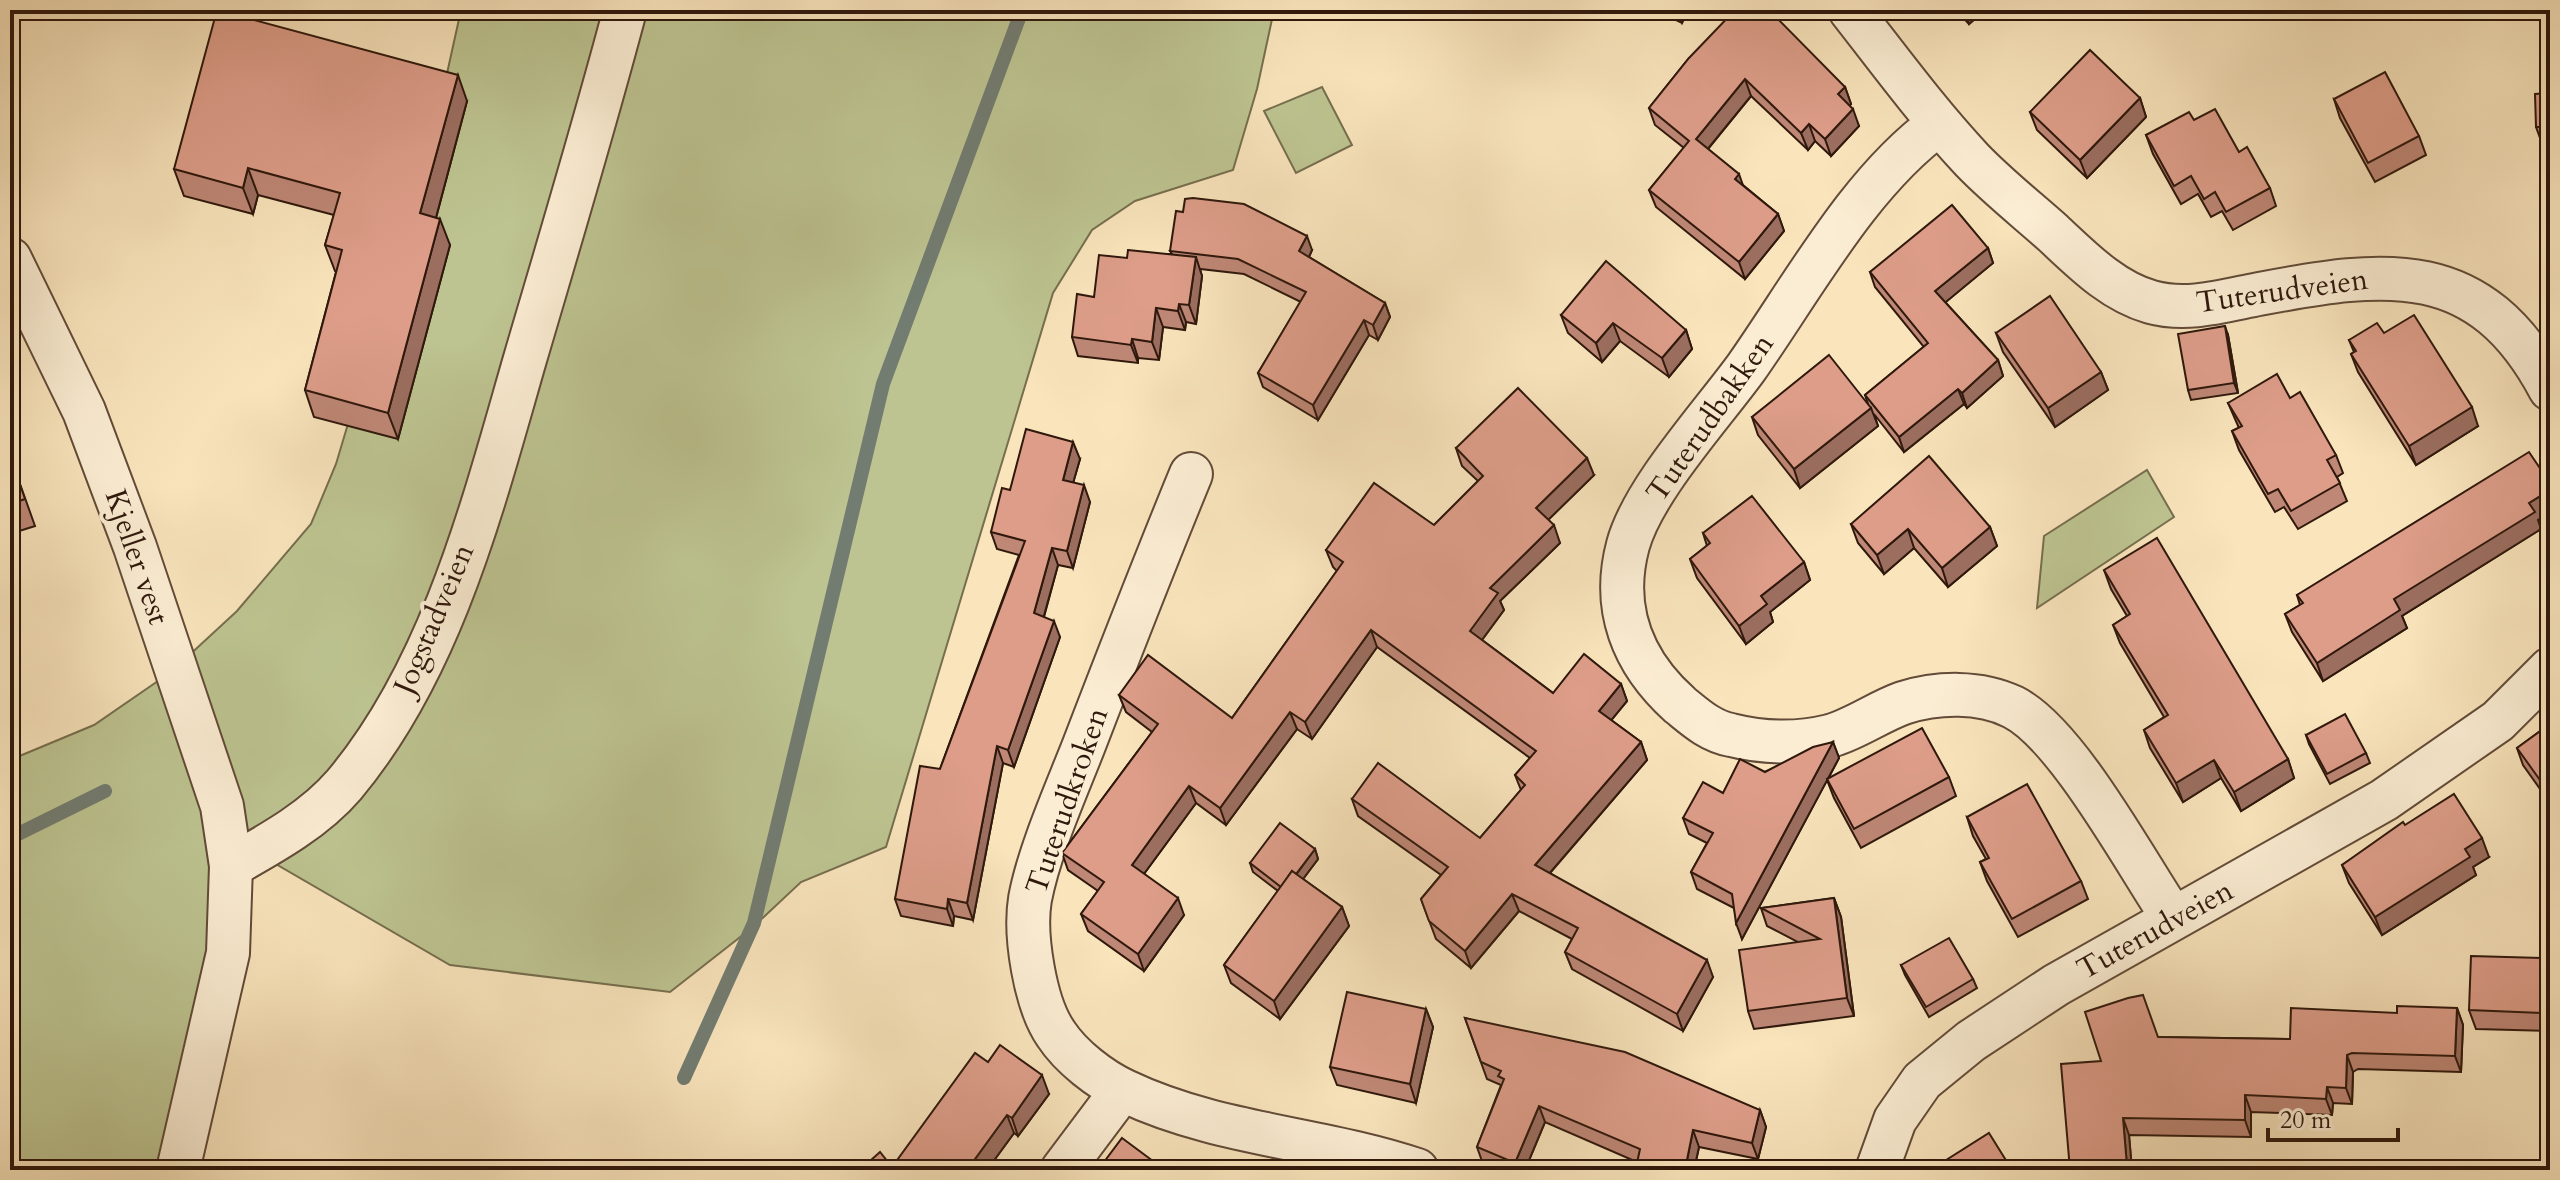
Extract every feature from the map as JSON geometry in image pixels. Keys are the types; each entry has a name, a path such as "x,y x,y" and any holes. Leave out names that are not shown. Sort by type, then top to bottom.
{"street":[{"name":"Jogstadveien","path":"231,866 281,838 342,787 387,726 421,660 457,575 498,451 625,10"},
{"name":"Tuterudveien","path":"1850,10 1939,124 1975,163 2095,271 2122,290 2152,302 2193,307 2369,277 2403,277 2439,285 2486,309 2510,331 2536,362 2550,389"},
{"name":"Tuterudbakken","path":"1939,124 1915,141 1859,206 1745,368 1655,488 1629,543 1621,589 1622,612 1633,648 1660,686 1709,728 1730,735 1781,743 1831,735 1903,704 1946,694 1988,698 2015,708 2046,731 2087,785 2173,918"},
{"name":"Kjeller vest","path":"10,259 84,411 135,547 222,806 231,866"},
{"name":"Tuterudkroken","path":"1191,474 1062,802 1030,900 1029,948 1042,999 1055,1033 1080,1060 1122,1090 1150,1102 1237,1127 1385,1159 1417,1170"},
{"name":"Tuterudveien","path":"1877,1170 1895,1120 1922,1081 1971,1041 2056,985 2384,800 2498,721 2550,669"},
{"path":"178,1170 228,953 231,866"},
{"path":"1062,1170 1122,1090"}],"green space":[{"path":"461,10 1274,10 1257,89 1233,170 1135,201 1092,230 1053,293 886,847 801,882 753,927 670,992 450,965 236,841 164,1170 10,1170 10,760 94,725 171,672 237,611 311,524 336,464 431,146"},
{"path":"1322,87 1352,145 1296,173 1264,111"},
{"path":"2147,470 2174,517 2037,608 2044,536"}],"building":[{"path":"217,10 458,75 420,213 440,219 388,413 305,390 342,250 325,245 340,193 248,168 243,188 174,169"},
{"path":"1735,10 1769,10 1845,87 1838,94 1853,109 1825,139 1809,124 1801,133 1745,79 1696,139 1739,174 1735,179 1778,214 1739,262 1649,190 1689,141 1649,108 1689,58"},
{"path":"2090,50 2140,98 2080,160 2030,112"},
{"path":"2385,72 2419,136 2368,163 2334,99"},
{"path":"2550,93 2550,127 2536,127 2535,94"},
{"path":"2215,109 2239,152 2247,147 2270,188 2226,212 2215,192 2204,199 2191,176 2174,186 2146,135 2189,112 2194,120"},
{"path":"1185,199 1244,204 1307,236 1299,251 1385,303 1373,325 1364,320 1313,405 1258,373 1306,292 1238,259 1170,251 1176,211 1183,212"},
{"path":"1952,205 1988,248 1935,291 1998,360 1962,393 1958,389 1899,437 1865,395 1928,343 1870,272"},
{"path":"1128,250 1196,257 1189,305 1179,304 1178,311 1156,308 1152,342 1132,339 1131,345 1072,337 1077,294 1094,297 1099,255 1127,258"},
{"path":"1606,261 1686,330 1662,358 1613,323 1596,343 1561,315"},
{"path":"2050,296 2101,372 2048,408 1996,333"},
{"path":"2414,315 2472,407 2409,446 2351,354 2356,351 2349,340 2377,323 2384,333"},
{"path":"2225,326 2234,383 2188,390 2178,334"},
{"path":"1829,355 1871,408 1794,469 1752,417"},
{"path":"2277,374 2290,398 2300,392 2336,455 2327,460 2340,483 2291,511 2278,489 2268,494 2232,431 2242,426 2228,403"},
{"path":"1518,388 1587,458 1536,508 1554,525 1490,588 1498,593 1470,631 1553,693 1584,654 1621,684 1599,711 1641,742 1535,865 1707,960 1677,1014 1565,952 1578,928 1512,894 1465,951 1429,921 1421,899 1448,867 1352,799 1378,763 1480,838 1525,785 1515,775 1536,751 1371,630 1305,722 1290,712 1220,808 1189,786 1132,865 1178,898 1138,954 1081,914 1104,882 1062,853 1158,724 1119,695 1148,655 1232,718 1343,562 1326,550 1374,483 1434,525 1483,476 1456,448"},
{"path":"1026,429 1073,442 1063,480 1084,485 1067,551 1052,548 1034,613 1054,621 1008,750 997,746 967,903 948,899 947,909 895,899 920,766 940,769 1025,541 991,532 1002,488 1010,490"},
{"path":"2529,452 2550,483 2550,490 2529,503 2535,512 2394,599 2400,610 2317,663 2285,614 2303,603 2297,595"},
{"path":"10,456 25,499 10,504"},
{"path":"1929,456 1990,527 1942,568 1908,529 1877,555 1851,524"},
{"path":"1752,496 1804,562 1761,596 1767,604 1739,626 1690,559 1710,543 1703,533"},
{"path":"2157,538 2288,759 2234,792 2214,760 2176,783 2144,730 2168,715 2113,625 2130,614 2104,570"},
{"path":"2345,714 2366,753 2327,774 2306,735"},
{"path":"2550,724 2550,794 2517,748"},
{"path":"1922,728 1949,777 1854,829 1827,779"},
{"path":"1833,742 1736,923 1732,894 1691,872 1713,833 1683,818 1703,782 1723,793 1740,759 1765,772 1813,747"},
{"path":"2027,784 2081,881 2012,919 1980,862 1989,858 1967,817"},
{"path":"2454,794 2482,838 2465,849 2470,857 2375,917 2342,865 2403,822 2405,825"},
{"path":"1280,823 1315,849 1296,874 1292,871 1281,887 1250,863"},
{"path":"1292,871 1342,907 1274,1001 1224,965"},
{"path":"1834,898 1847,998 1748,1011 1739,950 1820,939 1761,908"},
{"path":"1949,938 1973,979 1926,1007 1901,965"},
{"path":"2471,956 2543,958 2542,1013 2469,1010"},
{"path":"1347,992 1426,1009 1410,1084 1330,1067"},
{"path":"2143,995 2158,1037 2290,1039 2291,1008 2397,1013 2397,1006 2457,1008 2455,1056 2352,1053 2347,1055 2346,1088 2327,1087 2326,1099 2245,1095 2245,1120 2123,1118 2127,1166 2070,1170 2061,1064 2101,1061 2085,1012"},
{"path":"1465,1018 1625,1052 1760,1110 1752,1143 1693,1130 1685,1170 1669,1170 1637,1163 1640,1149 1539,1106 1515,1163 1477,1147 1504,1079 1498,1076 1501,1071 1481,1062"},
{"path":"1000,1045 1042,1075 1012,1118 1007,1115 967,1170 860,1170 880,1152 892,1167 975,1053 988,1062"},
{"path":"1989,1133 2012,1170 1948,1170 1943,1162"},
{"path":"1122,1138 1165,1170 1098,1170"}],"waterway":[{"path":"684,1078 754,923 883,384 1022,10"},
{"path":"10,838 105,791"}]}
